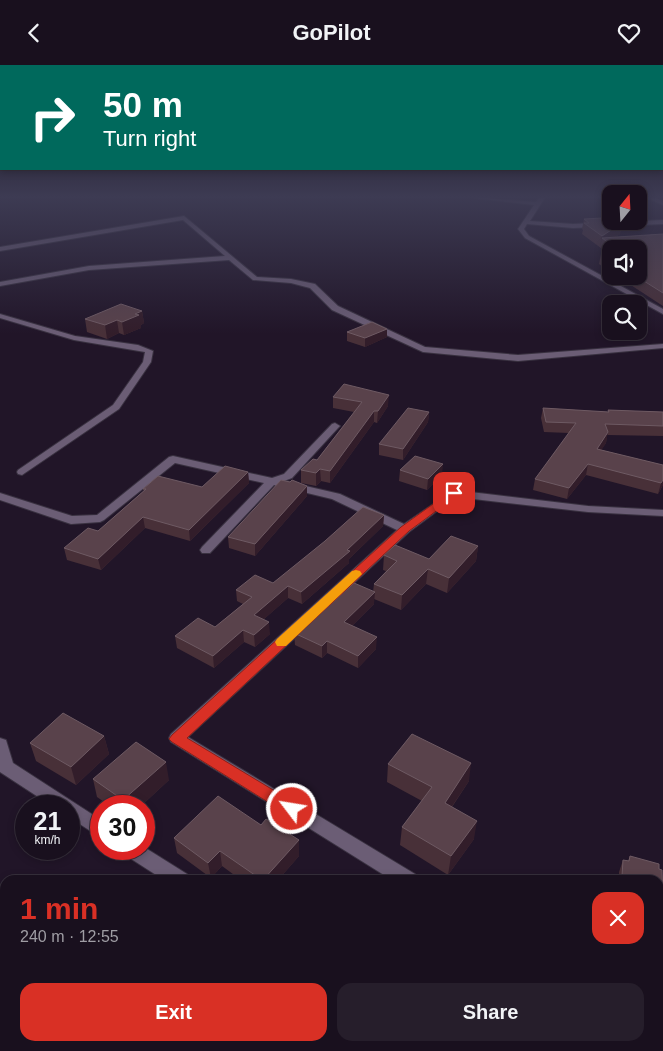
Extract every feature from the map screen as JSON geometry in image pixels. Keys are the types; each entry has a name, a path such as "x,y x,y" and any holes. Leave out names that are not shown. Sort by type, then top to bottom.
{"street":[{"path":"0,249 41,242"},
{"path":"212,242 255,279 291,281 312,286 335,308 423,349 518,358 663,346"},
{"path":"535,242 663,312"},
{"path":"0,283 89,268 231,258"},
{"path":"0,316 74,338 149,351 147,362 116,407 22,472"},
{"path":"206,550 271,482 288,476 335,426"},
{"path":"0,496 71,520 100,518 173,459 336,496 405,529"},
{"path":"400,875 177,739 405,529 454,493 588,509 663,513"},
{"path":"0,744 6,767 49,795"},
{"path":"149,860 172,875"}],"building":[{"path":"647,242 663,242 663,293 647,283"},
{"path":"121,304 142,311 135,314 139,315 122,322 117,320 105,325 85,319"},
{"path":"372,322 387,329 365,338 347,332"},
{"path":"344,384 389,395 378,411 374,411 330,471 320,469 316,473 301,470 313,459 317,460 362,402 333,397"},
{"path":"408,408 429,412 403,449 379,444"},
{"path":"543,408 609,412 608,410 663,412 663,426 605,424 608,432 597,449 663,465 663,480 661,483 588,464 569,488 535,479 576,423 546,422"},
{"path":"415,456 443,464 428,479 400,470"},
{"path":"225,466 248,472 189,530 143,517 98,559 64,548 88,528 98,531 158,476 202,487"},
{"path":"281,480 290,482 292,480 307,486 255,544 228,537"},
{"path":"363,507 384,515 347,550 350,551 301,592 288,586 254,615 269,622 254,635 243,630 213,656 175,636 198,618 215,627 252,597 236,590 255,575 273,583"},
{"path":"451,536 478,546 449,578 428,569 402,595 374,584 397,561 384,555 395,545 429,559"},
{"path":"354,583 375,592 344,622 377,637 358,656 327,641 322,646 294,633 316,612 320,614"},
{"path":"63,713 104,736 71,767 30,743"},
{"path":"412,734 471,763 445,803 477,821 451,856 402,827 432,787 388,764"},
{"path":"136,742 166,762 129,795 116,795 93,779"},
{"path":"218,796 261,825 266,819 299,840 268,875 255,875 220,851 208,863 174,838"},
{"path":"630,856 659,864 662,875 622,875 623,860 629,861"}],"slow traffic":[{"path":"281,642 356,574"}],"route":[{"path":"292,809 177,739 405,529 454,493"}]}
